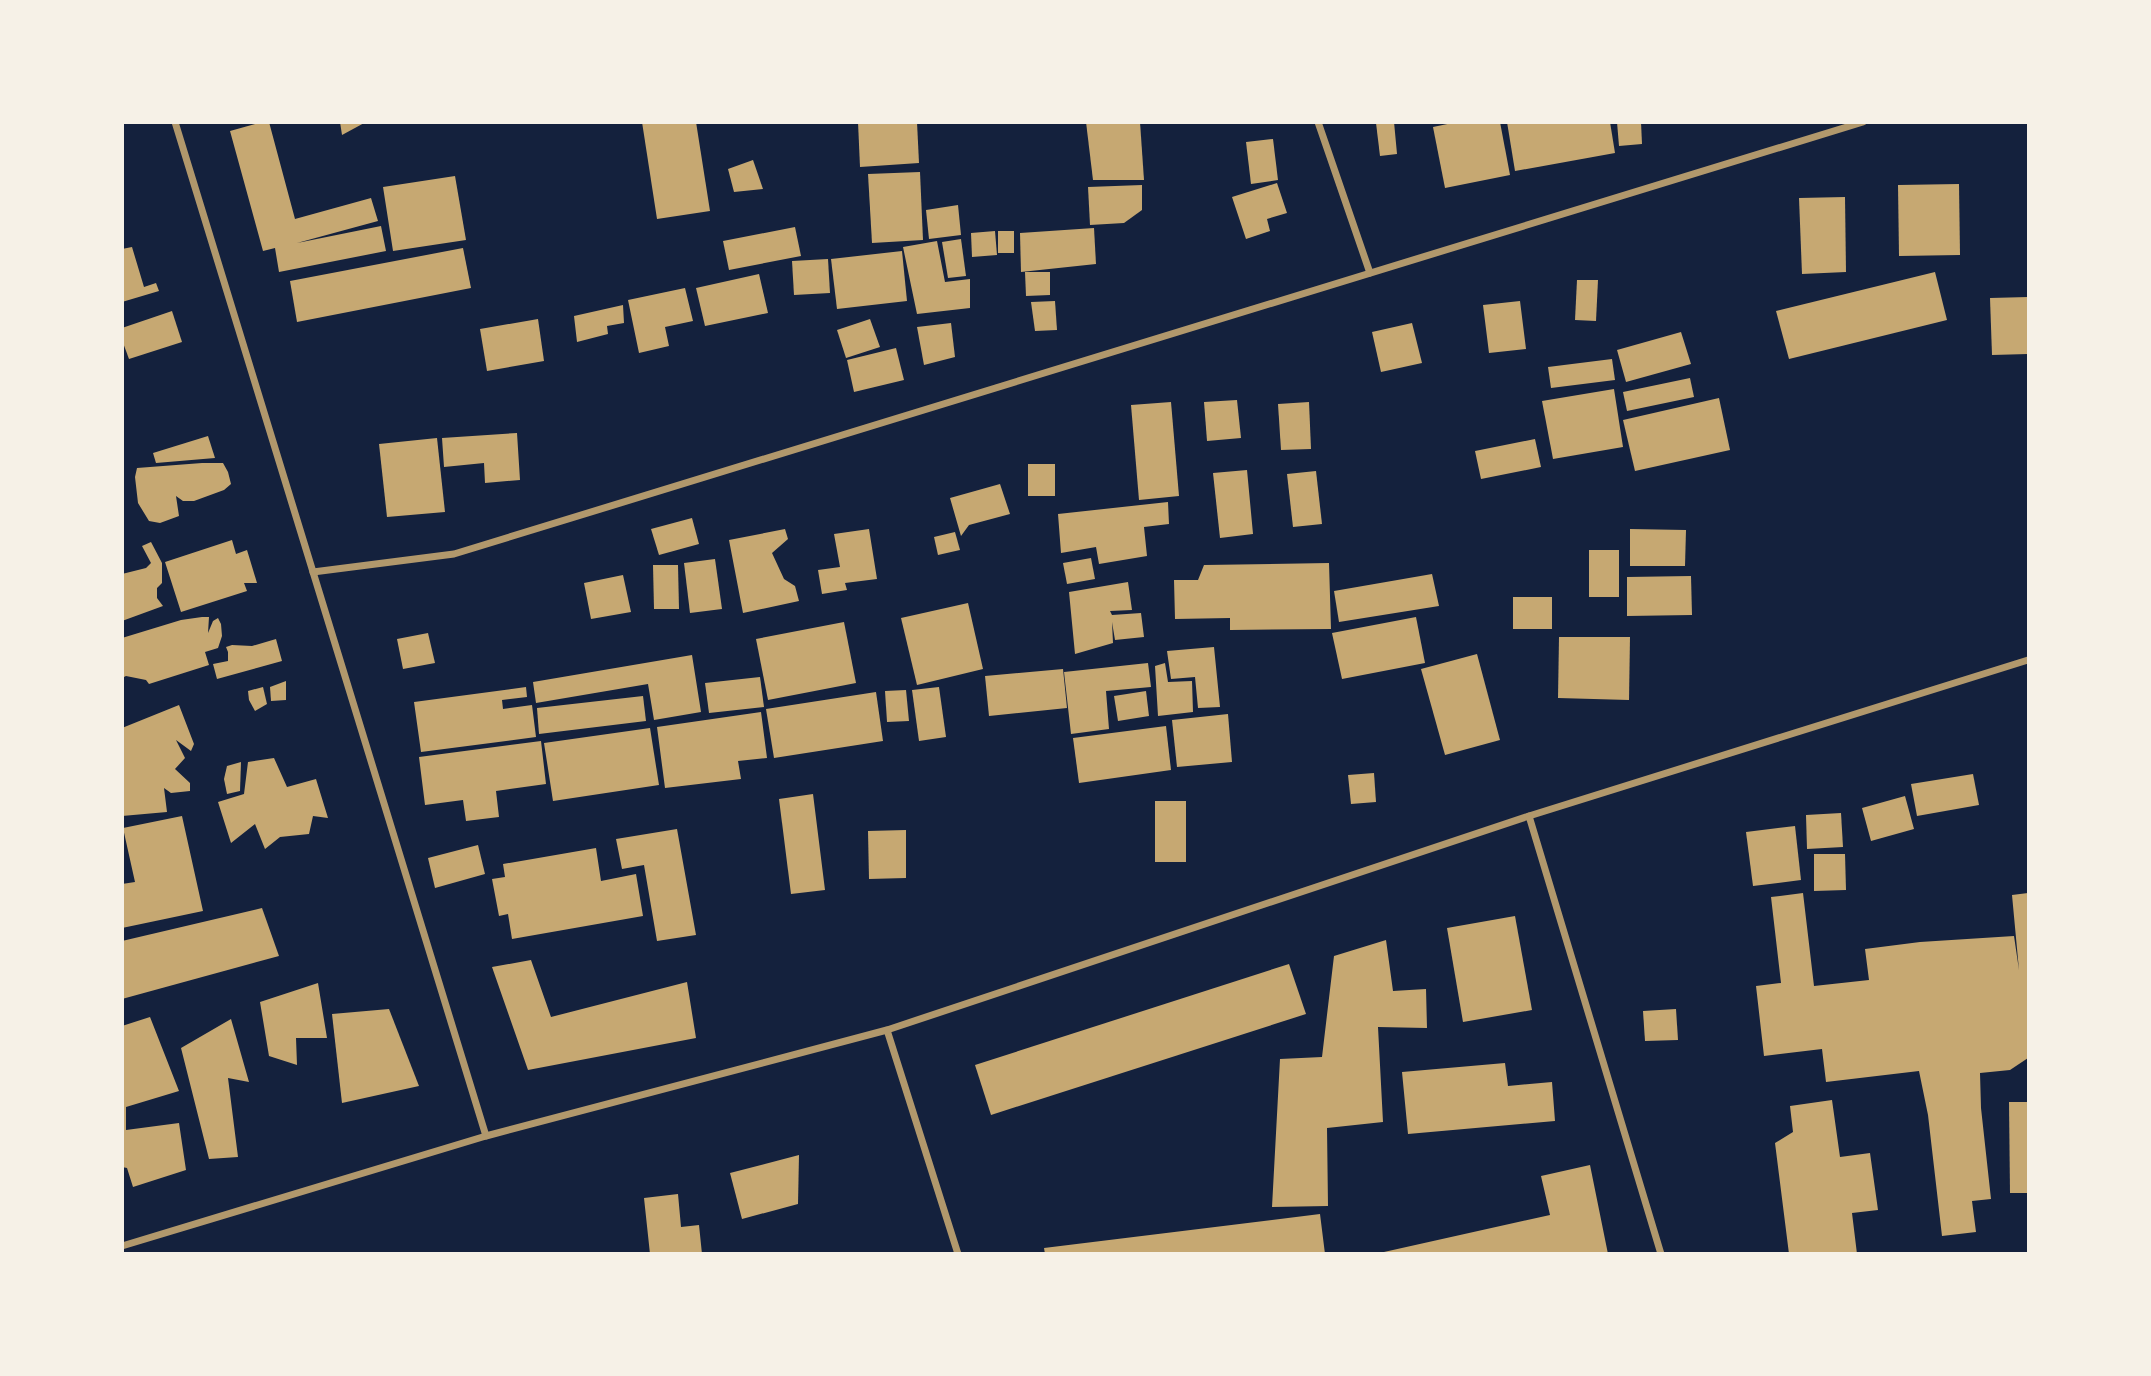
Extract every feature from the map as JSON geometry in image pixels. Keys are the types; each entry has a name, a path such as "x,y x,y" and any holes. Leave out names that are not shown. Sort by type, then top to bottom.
{"street":[{"path":"175,122 486,1136"},
{"path":"1318,122 1370,273"},
{"path":"313,572 454,554 1863,122"},
{"path":"122,1247 486,1136 887,1030 1529,816 2028,660"},
{"path":"1529,816 1661,1254"},
{"path":"887,1030 958,1254"}],"building":[{"path":"269,122 295,219 371,198 378,221 297,243 381,226 386,251 279,272 275,248 263,251 230,131"},
{"path":"340,122 366,122 342,135"},
{"path":"642,122 696,122 710,211 657,219"},
{"path":"858,122 917,122 919,163 860,167"},
{"path":"1086,122 1140,122 1144,180 1093,180"},
{"path":"1394,122 1397,154 1380,156 1376,123"},
{"path":"1457,122 1500,122 1510,175 1445,188 1433,127"},
{"path":"1507,122 1610,122 1615,153 1515,171"},
{"path":"1617,122 1641,122 1642,144 1619,146"},
{"path":"1273,139 1278,180 1251,184 1246,142"},
{"path":"753,160 763,189 734,192 728,169"},
{"path":"920,172 923,240 872,243 868,174"},
{"path":"455,176 466,240 393,251 383,187"},
{"path":"1277,183 1287,213 1267,219 1270,231 1246,239 1232,197"},
{"path":"1959,184 1960,255 1899,256 1898,185"},
{"path":"1142,185 1142,210 1124,223 1090,225 1088,187"},
{"path":"1845,197 1846,272 1802,274 1799,198"},
{"path":"958,205 961,235 929,239 926,210"},
{"path":"795,227 801,256 729,270 723,241"},
{"path":"1094,228 1096,264 1021,272 1020,233"},
{"path":"995,231 997,255 972,257 971,233"},
{"path":"998,231 1014,231 1014,253 998,253"},
{"path":"961,239 966,276 948,278 942,242"},
{"path":"937,241 945,282 970,279 970,308 917,314 903,247"},
{"path":"132,247 144,287 156,283 159,291 122,302 122,249"},
{"path":"463,248 471,288 297,322 290,281"},
{"path":"902,251 907,301 837,309 831,259"},
{"path":"828,259 830,293 794,295 792,261"},
{"path":"1025,272 1050,272 1050,295 1026,296"},
{"path":"1935,272 1947,320 1789,359 1776,311"},
{"path":"759,274 768,313 705,326 696,288"},
{"path":"1577,280 1598,280 1596,321 1575,320"},
{"path":"685,288 693,321 665,327 669,346 639,353 628,300"},
{"path":"2028,297 2028,354 1992,355 1990,298"},
{"path":"1055,301 1057,330 1035,331 1031,302"},
{"path":"1520,301 1526,349 1489,353 1483,305"},
{"path":"623,305 624,323 607,326 608,334 577,342 574,316"},
{"path":"172,311 182,342 129,359 122,340 122,328"},
{"path":"538,319 544,361 487,371 480,329"},
{"path":"870,319 880,347 846,358 837,330"},
{"path":"951,323 955,357 924,365 917,327"},
{"path":"1412,323 1422,363 1381,372 1372,332"},
{"path":"1681,332 1691,364 1626,382 1617,350"},
{"path":"896,348 904,380 854,392 847,360"},
{"path":"1612,359 1615,380 1551,388 1548,367"},
{"path":"1690,378 1694,397 1627,411 1623,392"},
{"path":"1614,389 1623,447 1553,459 1542,401"},
{"path":"1719,398 1730,450 1635,471 1623,420"},
{"path":"1237,400 1241,438 1207,441 1204,402"},
{"path":"1171,402 1179,496 1139,500 1131,405"},
{"path":"1309,402 1311,449 1281,450 1278,404"},
{"path":"517,433 520,480 485,483 484,463 444,467 442,438"},
{"path":"208,436 215,458 156,463 153,453"},
{"path":"437,438 445,512 387,517 379,444"},
{"path":"1535,439 1541,467 1481,479 1475,451"},
{"path":"223,463 231,484 224,490 194,501 183,501 176,496 179,516 160,523 149,521 138,503 135,477 137,468"},
{"path":"1028,464 1055,464 1055,496 1028,496"},
{"path":"1247,470 1253,534 1220,538 1213,473"},
{"path":"1316,471 1322,524 1293,527 1287,474"},
{"path":"1000,484 1010,514 969,525 961,536 950,498"},
{"path":"1168,502 1169,524 1144,527 1147,556 1099,564 1096,547 1061,553 1058,514"},
{"path":"692,518 699,544 659,555 651,529"},
{"path":"785,529 788,539 772,553 784,579 795,586 799,601 743,613 729,540"},
{"path":"869,529 877,579 845,583 847,590 822,594 818,570 840,567 834,534"},
{"path":"1630,529 1686,530 1685,566 1630,566"},
{"path":"955,532 960,550 938,555 934,537"},
{"path":"232,540 236,554 247,550 257,583 244,583 247,591 181,612 165,562"},
{"path":"151,542 162,563 162,583 157,588 157,598 163,606 122,621 122,574 146,568 151,563 142,546"},
{"path":"1589,550 1619,550 1619,597 1589,597"},
{"path":"1091,558 1095,579 1067,584 1063,563"},
{"path":"715,559 722,609 690,613 684,563"},
{"path":"1329,563 1331,629 1230,630 1230,618 1175,619 1174,580 1198,580 1204,565"},
{"path":"653,565 678,565 679,609 654,609"},
{"path":"1432,574 1439,606 1339,622 1334,591"},
{"path":"623,575 631,612 591,619 584,583"},
{"path":"1691,576 1692,615 1627,616 1627,577"},
{"path":"1128,582 1132,610 1110,611 1112,615 1141,613 1144,637 1115,640 1112,622 1113,643 1075,654 1069,592"},
{"path":"1513,597 1552,597 1552,629 1513,629"},
{"path":"968,603 983,669 917,685 901,618"},
{"path":"209,617 208,633 213,621 218,618 221,624 222,636 218,648 205,652 209,665 149,684 146,680 126,676 122,678 122,638 181,620"},
{"path":"1416,617 1425,663 1342,679 1332,633"},
{"path":"844,622 856,683 768,700 756,639"},
{"path":"428,633 435,663 403,669 397,639"},
{"path":"1559,637 1630,637 1629,700 1558,698"},
{"path":"276,639 282,661 217,679 213,664 228,661 226,647 252,646"},
{"path":"1214,647 1220,707 1198,708 1195,677 1171,679 1167,651"},
{"path":"1477,654 1500,740 1445,755 1421,669"},
{"path":"692,655 701,712 654,720 648,684 536,703 533,682"},
{"path":"1148,663 1151,687 1106,691 1109,729 1071,734 1064,672"},
{"path":"1165,663 1168,682 1192,681 1193,712 1158,716 1155,666"},
{"path":"1063,669 1067,708 989,716 985,676"},
{"path":"760,677 764,707 709,713 705,683"},
{"path":"286,681 286,700 271,701 270,687"},
{"path":"263,687 267,704 255,711 248,691"},
{"path":"526,687 527,697 502,700 503,709 532,705 536,737 421,752 414,702"},
{"path":"939,687 946,737 919,741 912,690"},
{"path":"906,690 909,721 887,722 885,691"},
{"path":"1146,691 1149,716 1118,721 1114,696"},
{"path":"876,692 883,741 774,758 766,709"},
{"path":"643,696 646,721 539,734 537,708"},
{"path":"179,705 194,744 191,751 176,740 185,758 175,769 190,783 190,791 171,793 164,788 167,812 122,816 122,728"},
{"path":"761,712 767,758 738,761 741,779 665,788 657,727"},
{"path":"1228,714 1232,762 1177,767 1172,720"},
{"path":"1166,726 1171,770 1079,783 1073,738"},
{"path":"650,728 659,785 553,801 544,743"},
{"path":"541,741 546,784 496,791 499,817 466,821 463,800 425,805 419,757"},
{"path":"274,758 287,787 316,779 328,818 313,816 309,834 280,837 265,849 255,824 231,843 218,802 244,794 248,762"},
{"path":"241,762 240,791 227,794 224,779 227,766"},
{"path":"1374,773 1376,802 1351,804 1348,775"},
{"path":"1973,774 1979,805 1917,816 1911,784"},
{"path":"813,794 825,890 791,894 779,799"},
{"path":"1905,796 1914,829 1871,841 1862,808"},
{"path":"1155,801 1186,801 1186,862 1155,862"},
{"path":"1841,813 1843,847 1807,849 1806,815"},
{"path":"182,816 203,911 122,928 122,884 135,882 123,828"},
{"path":"1795,826 1801,880 1753,886 1746,832"},
{"path":"677,829 696,935 657,941 644,865 622,869 616,839"},
{"path":"906,830 906,878 869,879 868,831"},
{"path":"478,845 485,874 435,888 428,858"},
{"path":"596,848 601,881 636,874 643,916 512,939 508,914 499,916 492,879 505,877 503,864"},
{"path":"1814,854 1845,854 1846,890 1814,891"},
{"path":"1803,893 1814,986 1869,980 1865,949 1920,942 2014,936 2019,970 2012,895 2028,893 2028,1058 2010,1070 1980,1073 1991,1199 1972,1201 1976,1232 1942,1236 1928,1115 1919,1071 1826,1082 1822,1049 1764,1056 1756,986 1781,983 1771,897"},
{"path":"262,908 279,956 122,999 122,941"},
{"path":"1515,916 1532,1010 1463,1022 1447,928"},
{"path":"1386,940 1393,991 1426,989 1427,1028 1378,1027 1383,1122 1327,1128 1328,1206 1272,1207 1280,1059 1322,1057 1334,956"},
{"path":"531,960 551,1017 687,982 696,1038 528,1070 492,967"},
{"path":"1289,964 1306,1014 991,1115 975,1065"},
{"path":"318,983 327,1038 296,1038 297,1065 269,1056 260,1002"},
{"path":"389,1009 419,1086 342,1103 332,1014"},
{"path":"1676,1009 1678,1040 1645,1041 1643,1011"},
{"path":"150,1017 179,1091 126,1107 126,1130 179,1123 186,1170 133,1187 127,1168 122,1167 122,1026"},
{"path":"231,1019 249,1082 228,1078 238,1157 209,1159 181,1048"},
{"path":"1505,1063 1508,1086 1552,1082 1555,1121 1408,1134 1402,1072"},
{"path":"1832,1100 1840,1157 1870,1153 1878,1210 1852,1213 1857,1254 1789,1254 1775,1143 1793,1132 1790,1106"},
{"path":"2009,1102 2028,1102 2028,1193 2010,1193"},
{"path":"799,1155 798,1204 742,1219 730,1173"},
{"path":"1590,1165 1608,1254 1375,1254 1550,1215 1541,1176"},
{"path":"678,1194 681,1227 699,1225 702,1254 650,1254 644,1198"},
{"path":"1320,1214 1325,1254 1045,1254 1044,1248"}]}
